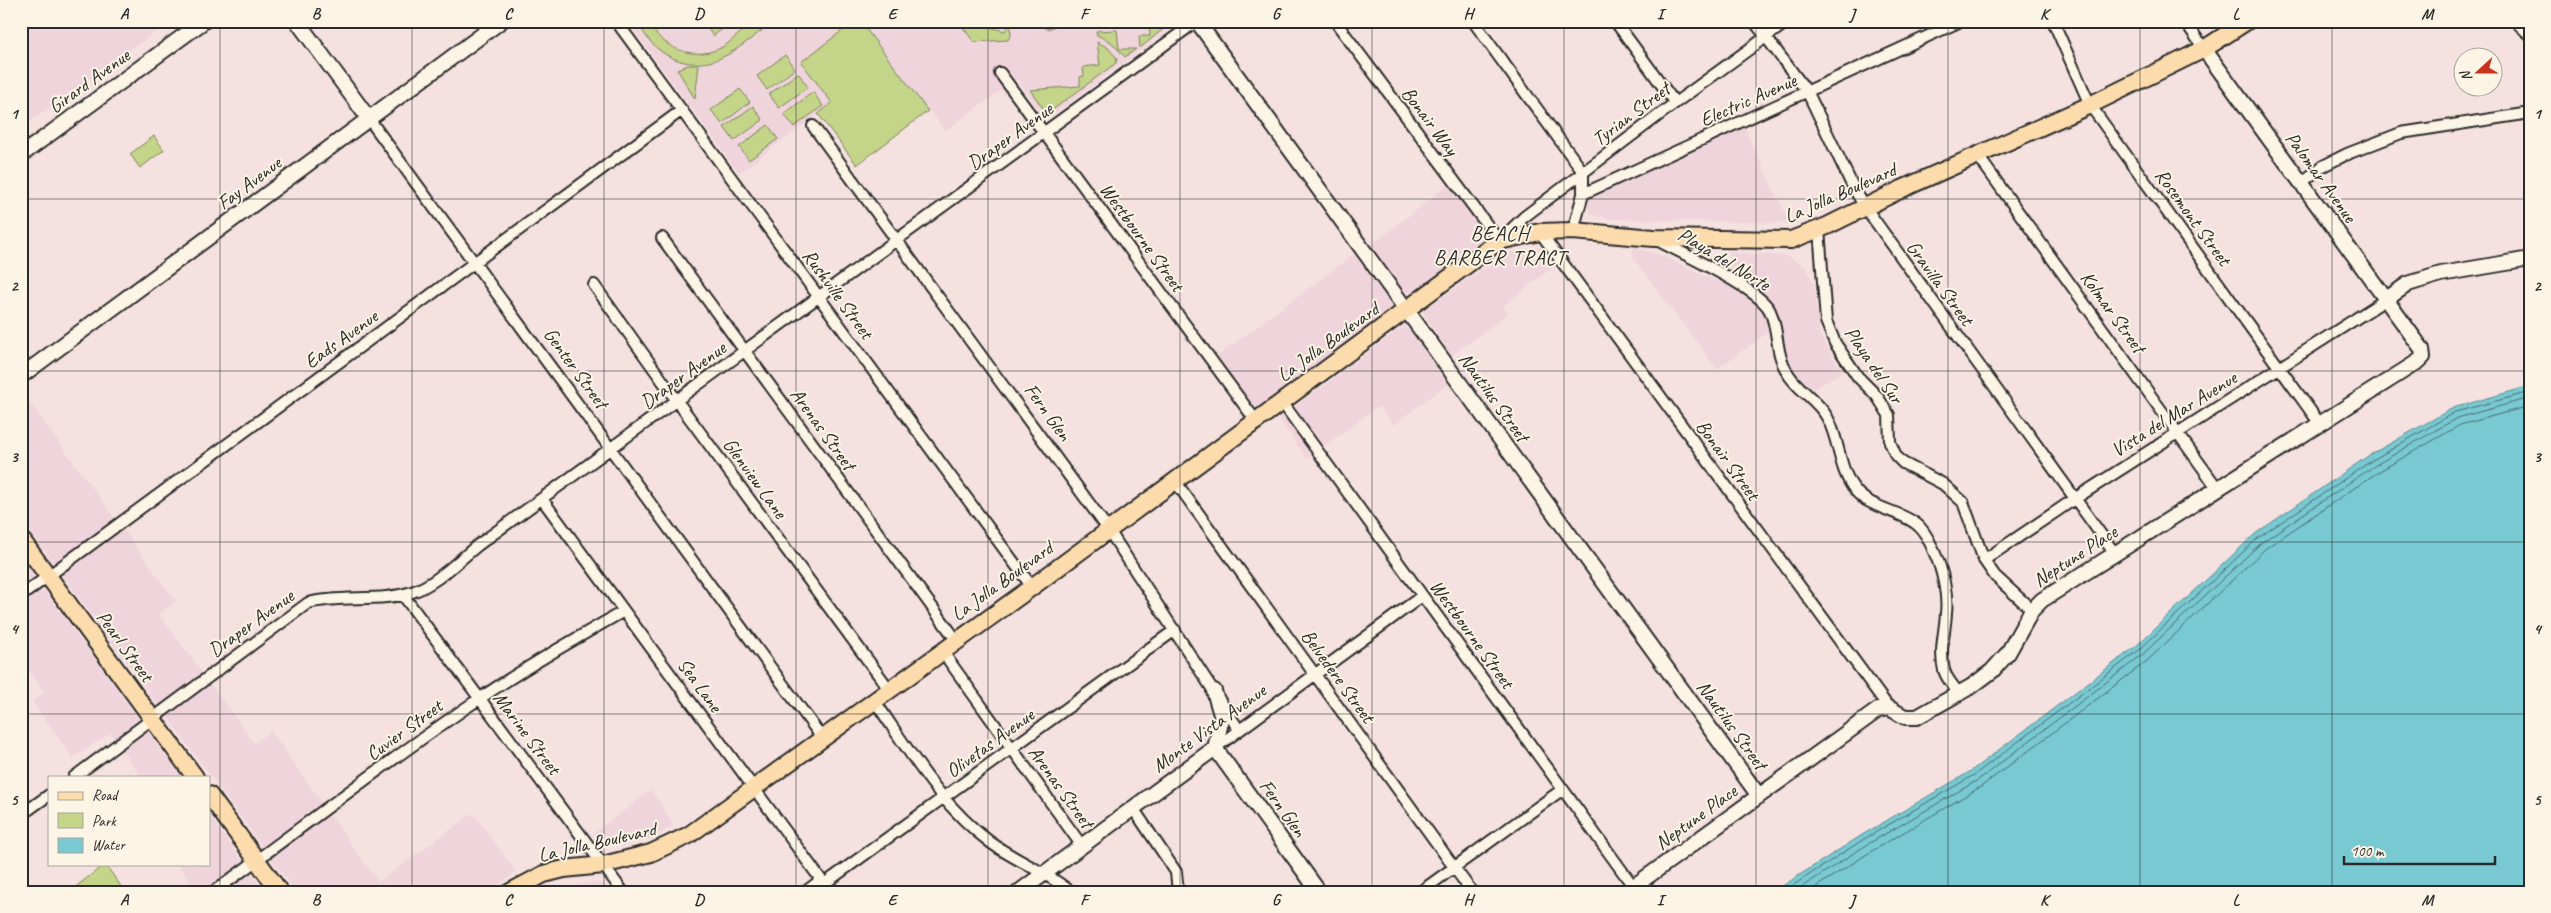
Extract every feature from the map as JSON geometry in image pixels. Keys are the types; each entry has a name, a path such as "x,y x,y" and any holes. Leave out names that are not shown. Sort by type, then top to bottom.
{"main road":[{"name":"La Jolla Boulevard","path":"510,892 552,871 603,865 651,853 676,843 1032,587 1499,241 1540,232 1574,231 1654,238 1791,240 1819,229 1865,206 2090,104 2204,49 2247,21"},
{"name":"Pearl Street","path":"21,539 194,776"},
{"path":"210,796 280,892"}],"street":[{"name":"Girard Avenue","path":"21,155 204,21"},
{"name":"Fay Avenue","path":"21,376 501,21"},
{"name":"Rushville Street","path":"616,21 1032,587"},
{"name":"Draper Avenue","path":"75,776 308,603 322,600 403,595 431,582 1197,21"},
{"name":"Nautilus Street","path":"1197,21 1760,796"},
{"name":"Bonair Way","path":"1335,21 1499,241"},
{"path":"1473,21 1583,172 1583,194 1574,231"},
{"path":"1614,21 1675,102"},
{"name":"Gravilla Street","path":"1754,21 1808,93 1853,186 1904,264 2115,554"},
{"name":"Tyrian Street","path":"1499,241 1524,217 1583,172 1675,102 1788,21"},
{"name":"Electric Avenue","path":"1583,194 1808,93 1962,21"},
{"name":"Rosemont Street","path":"2053,21 2090,104 2320,424"},
{"name":"Palomar Avenue","path":"2185,21 2422,350 2423,357"},
{"path":"2521,23 2530,35"},
{"name":"Genter Street","path":"302,25 823,739"},
{"name":"Westbourne Street","path":"1000,73 1256,421"},
{"name":"Eads Avenue","path":"21,596 682,110"},
{"path":"2301,183 2323,166 2347,154 2401,133 2530,113"},
{"name":"Fern Glen","path":"813,126 1108,529 1176,630 1239,730"},
{"name":"Kolmar Street","path":"1978,156 2218,489"},
{"name":"Playa del Sur","path":"1819,229 1826,321 1835,343 1858,377 1877,396 1889,415 1890,442 1896,456 1903,463 1943,484 1963,502 1984,560 1995,576 2032,610"},
{"name":"Bonair Street","path":"1540,232 1889,708"},
{"name":"Arenas Street","path":"662,238 957,641"},
{"name":"Playa del Norte","path":"1654,238 1740,284 1762,299 1772,314 1782,363 1797,386 1828,417 1846,478 1857,492 1866,499 1915,522 1922,529 1936,556 1944,589 1947,612 1941,650 1946,674 1958,692"},
{"path":"2385,300 2408,284 2441,274 2530,260"},
{"name":"Glenview Lane","path":"594,286 676,401 889,689"},
{"name":"Vista del Mar Avenue","path":"1984,560 2076,498 2281,369 2385,300"},
{"name":"Neptune Place","path":"1630,889 1878,710 1889,708 1905,717 1917,716 1972,686 2001,661 2032,610 2042,600 2423,357"},
{"name":"Westbourne Street","path":"1282,402 1563,789 1630,889"},
{"name":"Belvedere Street","path":"1175,481 1472,892"},
{"name":"Sea Lane","path":"542,499 825,885"},
{"name":"Marine Street","path":"403,595 623,892"},
{"name":"Monte Vista Avenue","path":"1019,892 1422,596"},
{"name":"Cuvier Street","path":"213,892 479,698 555,650 624,611"},
{"name":"Olivetas Avenue","path":"805,892 825,885 1176,630"},
{"name":"Arenas Street","path":"942,651 1082,846"},
{"path":"1214,691 1222,718 1215,748"},
{"path":"874,700 944,799 991,842 1046,872 1071,892"},
{"name":"Fern Glen","path":"1215,748 1319,892"},
{"path":"1420,892 1563,789"},
{"path":"21,815 48,796"},
{"path":"1134,808 1176,872 1178,892"}],"shaded area":[{"path":"21,21 170,21 21,128"},
{"path":"627,21 1179,22 1046,120 1017,79 945,131 929,110 857,165 818,114 739,173"},
{"path":"1743,125 1790,223 1609,219 1590,214 1587,202 1595,192"},
{"path":"1450,183 1491,237 1426,283 1411,292 1402,292 1369,247"},
{"path":"1633,246 1665,257 1720,283 1731,272 1729,252 1788,256 1807,268 1814,285 1820,336 1842,372 1802,396 1791,386 1775,360 1770,331 1717,369 1633,258"},
{"path":"1539,247 1553,267 1503,306 1508,314 1451,356 1422,311 1505,253"},
{"path":"1354,254 1391,304 1391,310 1259,407 1253,406 1216,357"},
{"path":"1402,327 1408,328 1448,384 1393,425 1379,406 1307,459 1279,419"},
{"path":"24,395 176,601 159,614 254,743 271,731 378,882 473,813 516,872 490,892 296,892 21,519 21,397"},
{"path":"21,558 180,776 140,776 111,733 73,758 32,702 44,692 21,660"},
{"path":"651,790 674,825 654,838 638,843 602,847 593,834"},
{"path":"210,816 265,892 197,892 179,866 210,866"},
{"path":"593,882 604,883 610,892 548,892"}],"green space":[{"path":"638,21 648,21 661,39 670,46 691,53 702,53 724,46 754,23 774,21 743,45 723,57 710,62 697,63 685,62 662,52 644,33"},
{"path":"702,21 733,21 713,36"},
{"path":"855,21 860,21 928,111 857,165 818,114 832,103 801,62"},
{"path":"958,21 983,21 983,25 1005,31 1010,22 1011,35 1008,40 974,42"},
{"path":"1030,21 1067,21 1048,29"},
{"path":"1149,21 1173,21 1140,48 1139,36 1150,36"},
{"path":"1117,30 1119,49 1136,49 1125,57 1111,42 1097,35 1096,31"},
{"path":"1097,42 1107,47 1117,58 1116,63 1047,114 1030,90 1080,86 1080,77 1084,76 1083,67 1100,65"},
{"path":"785,55 795,69 767,90 757,76"},
{"path":"688,65 699,65 695,99 677,69"},
{"path":"798,73 808,87 779,108 769,94"},
{"path":"740,89 750,102 722,124 711,110"},
{"path":"813,92 823,106 794,127 784,114"},
{"path":"753,106 763,120 734,141 724,127"},
{"path":"768,125 778,139 749,160 739,147"},
{"path":"154,136 164,150 140,168 130,154"},
{"path":"102,866 106,866 125,892 69,892"}],"water":[{"path":"2530,386 2530,892 1773,892 1862,835 1971,771 2135,647 2255,534 2368,456 2453,408"}],"district":[{"name":"BEACH BARBER TRACT","path":"1500,245"}]}
